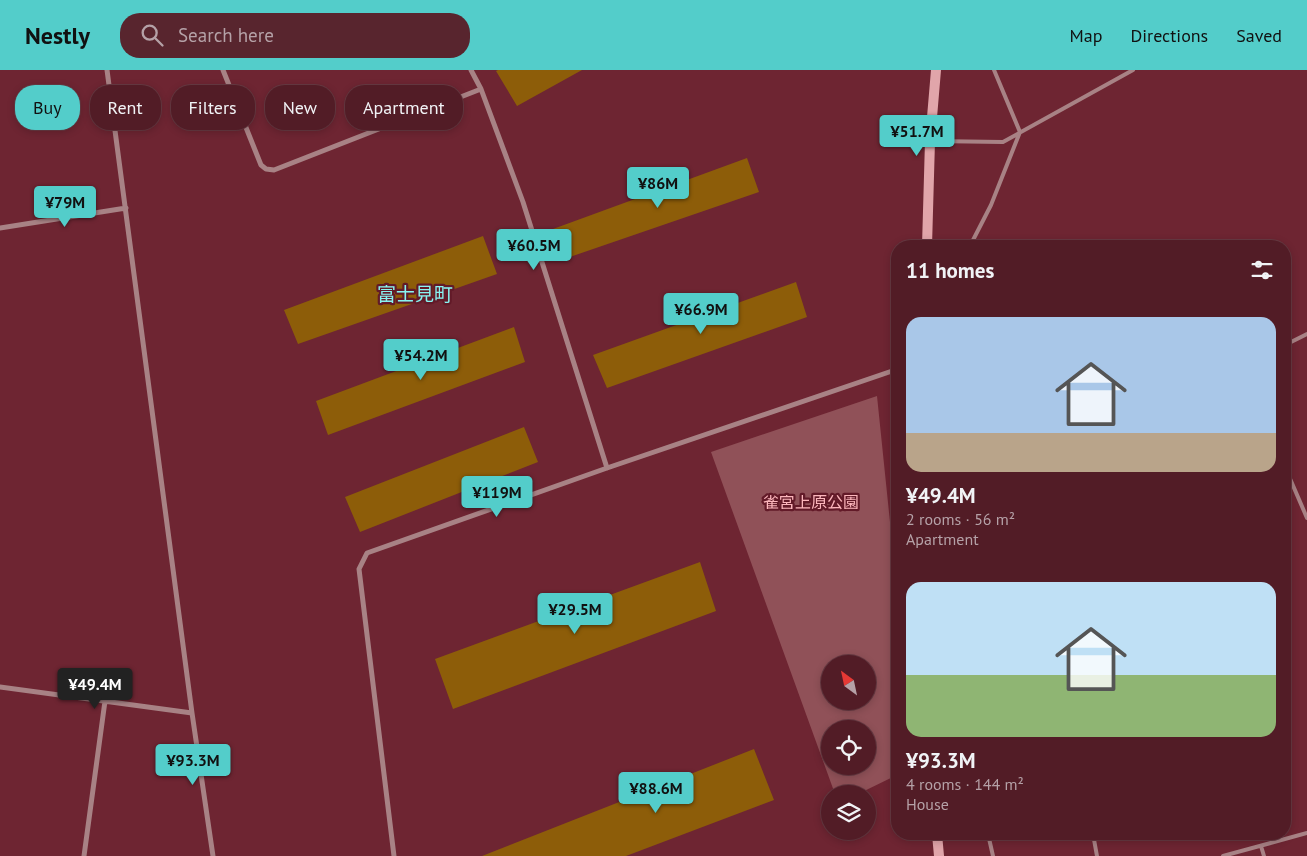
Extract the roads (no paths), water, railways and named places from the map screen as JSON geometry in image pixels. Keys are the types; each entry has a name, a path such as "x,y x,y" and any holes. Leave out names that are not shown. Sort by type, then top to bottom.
{"street":[{"path":"107,70 192,713 213,856"},
{"path":"224,70 262,165 266,170 274,170 481,89"},
{"path":"471,70 481,89 523,202 607,468"},
{"path":"926,240 930,141 936,70"},
{"path":"0,228 126,208"},
{"path":"394,856 359,569 368,553 607,468 891,371"},
{"path":"0,687 192,713"},
{"path":"84,856 104,701"},
{"path":"938,840 939,856"}],"lane":[{"path":"973,240 991,205 1020,132 994,70"},
{"path":"930,141 1003,142 1133,70"},
{"path":"1291,342 1307,334"},
{"path":"1291,481 1307,518"},
{"path":"1291,838 1307,833"},
{"path":"989,840 993,856"},
{"path":"1095,840 1097,856"},
{"path":"1223,856 1282,840"},
{"path":"1261,846 1264,856"}],"district":[{"name":"富士見町","path":"415,294"}],"park label":[{"name":"雀宮上原公園","path":"811,502"}]}
